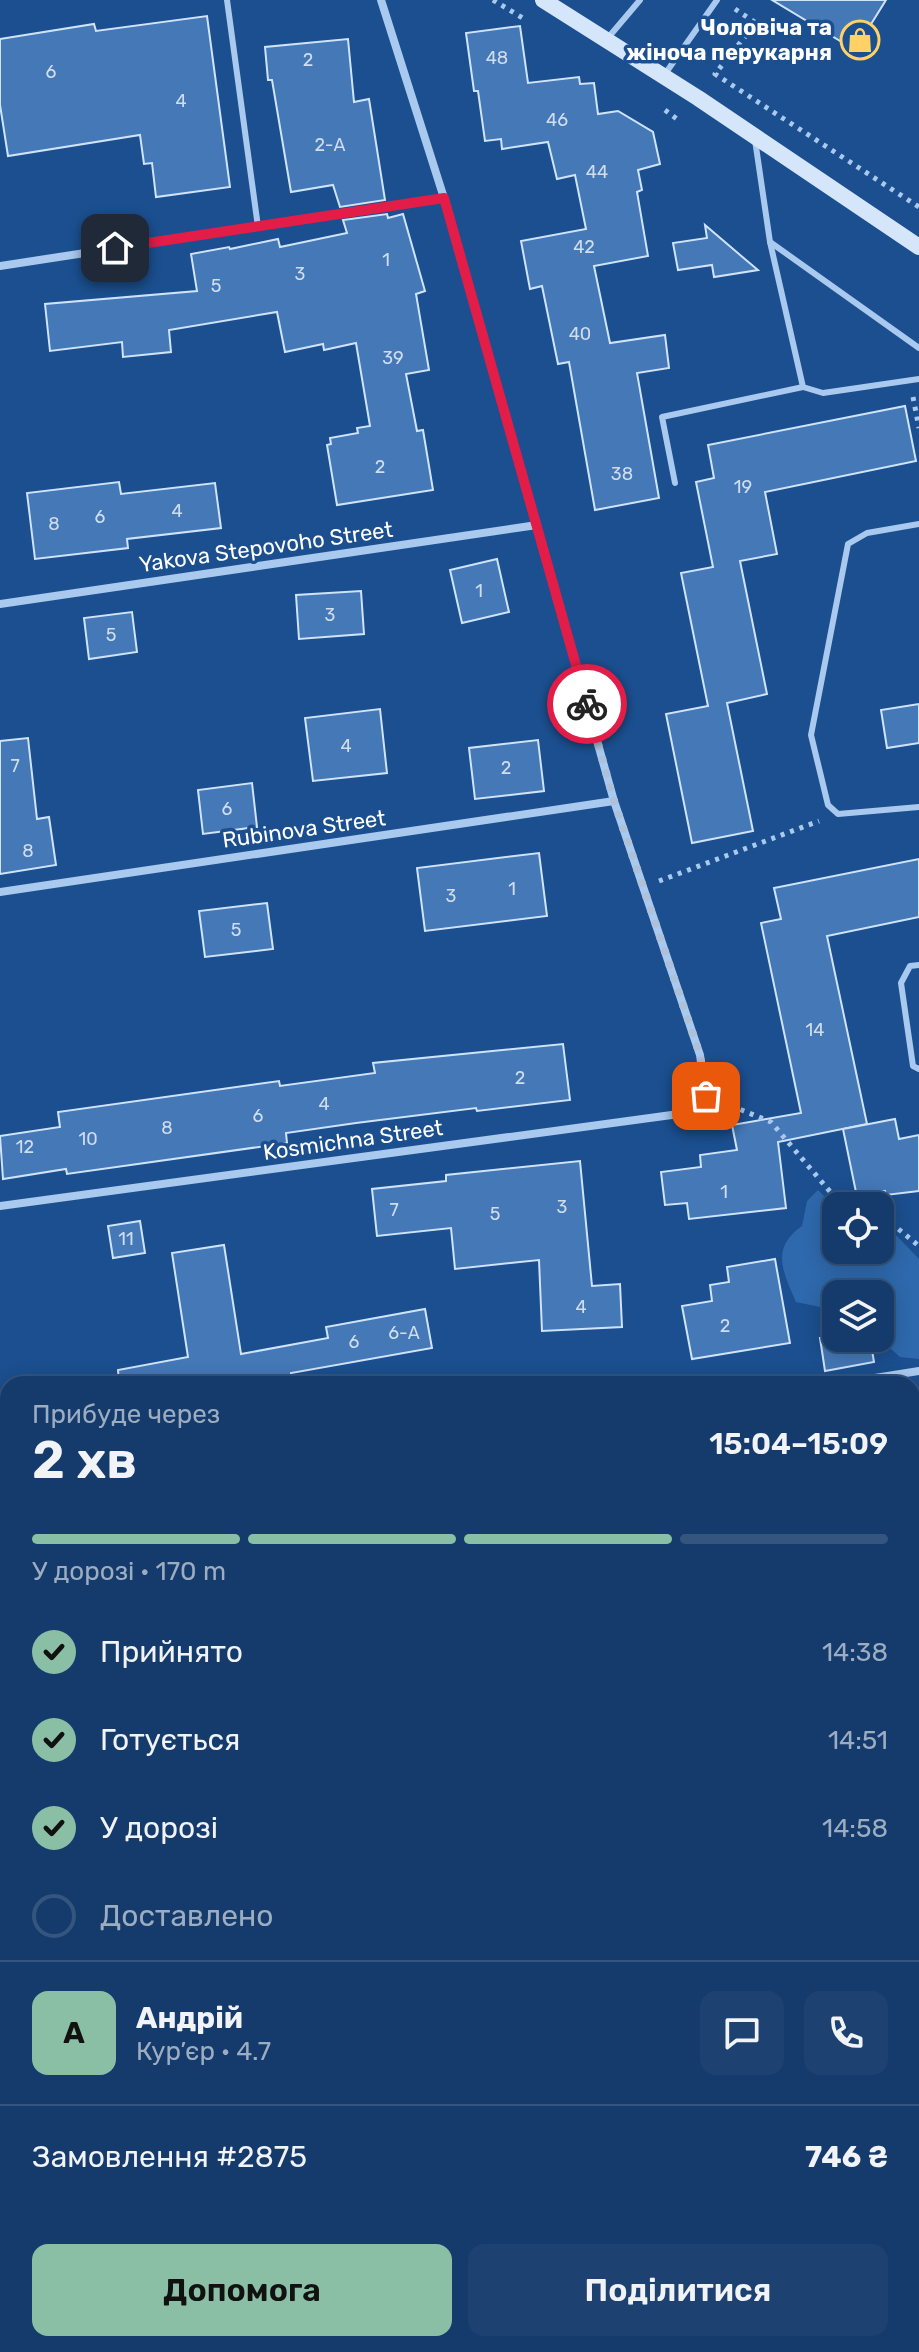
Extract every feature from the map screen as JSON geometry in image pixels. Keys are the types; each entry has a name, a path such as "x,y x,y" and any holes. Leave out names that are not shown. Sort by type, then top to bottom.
{"main road":[{"path":"543,0 607,39 919,247"}],"street":[{"path":"381,0 444,198 614,801 700,1055 706,1096"},
{"path":"0,266 444,198"},
{"name":"Yakova Stepovoho Street","path":"0,604 537,525"},
{"name":"Rubinova Street","path":"0,892 614,801"},
{"name":"Kosmichna Street","path":"0,1206 679,1114 706,1096"},
{"path":"887,1376 919,1371"}],"lane":[{"path":"227,0 258,227"},
{"path":"607,39 640,0"},
{"path":"663,77 717,0"},
{"path":"755,137 770,242 803,387"},
{"path":"770,242 919,348"},
{"path":"675,483 662,417 803,387 823,393 919,379"},
{"path":"919,524 867,533 848,544 811,735 828,805 838,814 919,807"},
{"path":"919,965 910,966 901,983 913,1066 919,1069"}],"path":[{"path":"735,9 756,23 715,74 919,207"},
{"path":"910,380 919,428"},
{"path":"643,887 838,814"},
{"path":"706,1096 771,1122 830,1192"},
{"path":"894,1226 919,1246"}],"shaded area":[{"path":"818,1190 822,1194 822,1264 894,1264 894,1235 919,1259 919,1359 900,1357 894,1352 894,1280 822,1280 822,1307 796,1302 782,1261 786,1243 802,1226 807,1201"}],"building":[{"path":"772,0 886,0 855,50"},
{"path":"207,16 230,187 156,197 152,163 144,164 140,135 8,156 0,105 0,39 94,24 96,31"},
{"path":"520,26 528,83 579,77 580,84 594,83 598,114 618,111 653,132 660,164 638,170 642,190 637,192 648,256 594,266 610,343 665,335 669,368 637,373 659,498 595,510 569,362 558,364 542,286 530,289 521,241 586,229 575,175 557,179 548,142 502,149 501,139 485,141 466,33"},
{"path":"348,39 354,102 369,99 385,200 340,207 333,185 291,192 272,80 268,80 265,47"},
{"path":"387,214 388,218 403,214 425,291 416,294 429,370 406,374 417,431 423,430 433,490 337,505 327,445 331,444 330,438 358,433 357,428 370,426 356,343 324,350 323,344 285,352 277,312 169,330 171,352 123,357 122,342 50,351 45,304 197,291 191,254 278,239 280,247 347,233 343,220"},
{"path":"705,225 758,270 714,277 712,265 678,270 673,243 707,238"},
{"path":"905,406 916,461 765,492 777,554 740,561 767,694 727,703 753,831 692,843 666,714 708,706 681,573 713,567 696,482 714,478 708,445"},
{"path":"119,482 121,494 215,483 221,528 127,539 128,548 35,559 27,493"},
{"path":"497,559 509,612 462,623 450,570"},
{"path":"361,591 364,634 299,639 296,595"},
{"path":"132,612 137,652 89,659 84,618"},
{"path":"919,704 919,743 887,748 881,710"},
{"path":"380,709 387,773 313,781 305,718"},
{"path":"28,738 37,819 49,817 56,865 0,874 0,741"},
{"path":"538,740 544,791 475,799 469,748"},
{"path":"252,783 257,827 203,834 198,790"},
{"path":"539,853 547,916 425,931 417,868"},
{"path":"919,859 919,917 827,936 867,1124 778,1142 786,1208 689,1219 687,1203 665,1205 661,1172 701,1167 700,1155 737,1150 732,1125 801,1113 761,923 781,919 774,888"},
{"path":"267,903 273,949 205,957 199,911"},
{"path":"563,1044 570,1100 356,1123 286,1133 287,1143 67,1174 66,1169 3,1179 0,1136 60,1127 58,1112 279,1081 280,1086 375,1073 373,1063"},
{"path":"895,1119 899,1139 919,1135 919,1191 894,1194 885,1191 856,1192 843,1129"},
{"path":"580,1161 592,1286 620,1284 622,1327 542,1331 539,1260 455,1269 451,1228 377,1236 372,1189 446,1181 446,1175"},
{"path":"140,1221 145,1253 113,1258 108,1226"},
{"path":"224,1245 241,1354 328,1338 326,1327 425,1309 432,1348 291,1373 291,1376 118,1376 118,1370 188,1357 172,1253"},
{"path":"775,1259 790,1343 692,1359 682,1306 712,1301 710,1285 729,1282 727,1267"},
{"path":"822,1352 872,1352 874,1362 825,1371"}],"way so far":[{"path":"587,704 614,801 700,1055 706,1096"}],"place":[{"name":"Чоловіча та жіноча перукарня","path":"860,40"}],"route":[{"path":"115,248 444,198 587,704"}]}
